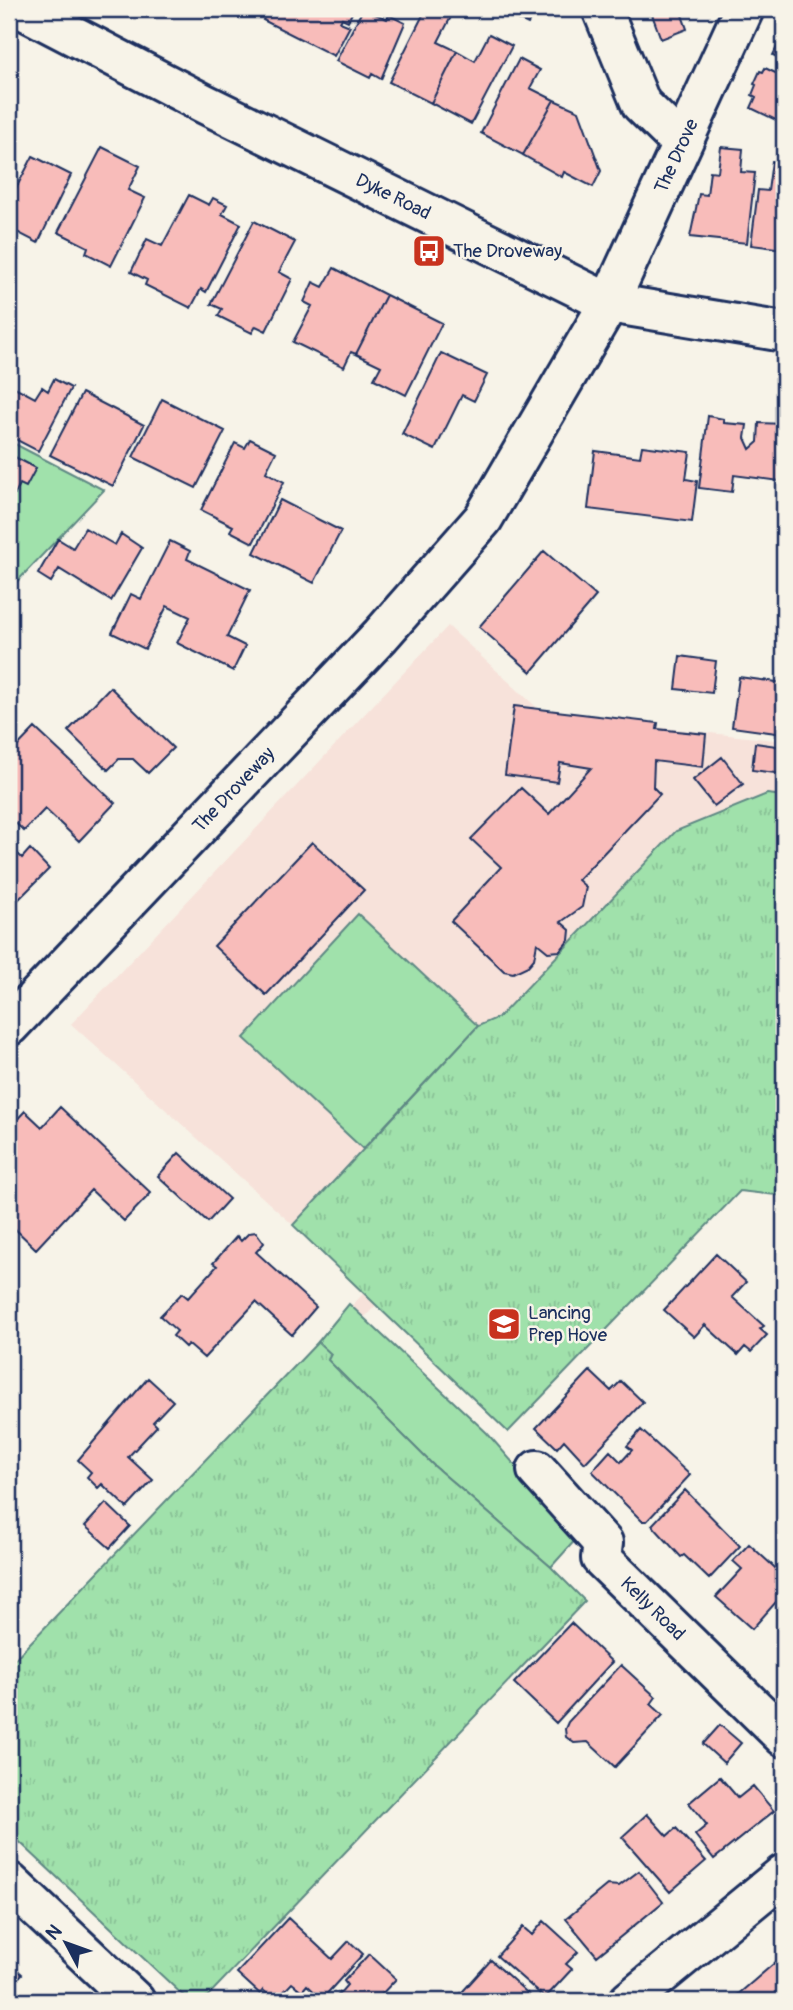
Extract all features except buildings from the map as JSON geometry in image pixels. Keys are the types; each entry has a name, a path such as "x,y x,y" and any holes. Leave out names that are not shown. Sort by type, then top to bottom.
{"street":[{"name":"Dyke Road","path":"22,9 215,109 609,303 784,332"},
{"path":"602,9 640,104 681,143"},
{"name":"The Drove","path":"609,303 744,9"},
{"name":"The Droveway","path":"9,1026 381,635 483,519 609,303"},
{"name":"Kelly Road","path":"537,1470 603,1543 601,1559 784,1737"},
{"path":"629,2001 784,1874"},
{"path":"9,1882 135,2001"}],"shaded area":[{"name":"Lancing Prep Hove","path":"448,626 545,715 784,741 784,1196 740,1191 508,1432 376,1305 331,1354 328,1360 433,1465 551,1567 585,1601 203,2001 189,2001 9,1832 9,1665 363,1294 293,1225 71,1024"}],"green space":[{"path":"9,441 104,490 9,590"},
{"path":"767,794 784,796 784,1196 740,1191 508,1432 293,1225 478,1026 499,1017 676,831"},
{"path":"358,914 478,1026 363,1149 244,1038"},
{"path":"349,1304 487,1433 578,1537 551,1567 433,1465 327,1360 318,1342"},
{"path":"318,1342 331,1354 328,1360 433,1465 551,1567 585,1601 203,2001 189,2001 9,1832 9,1665"}],"place":[{"name":"The Droveway","path":"429,251"},
{"name":"Lancing Prep Hove","path":"504,1324"}]}
